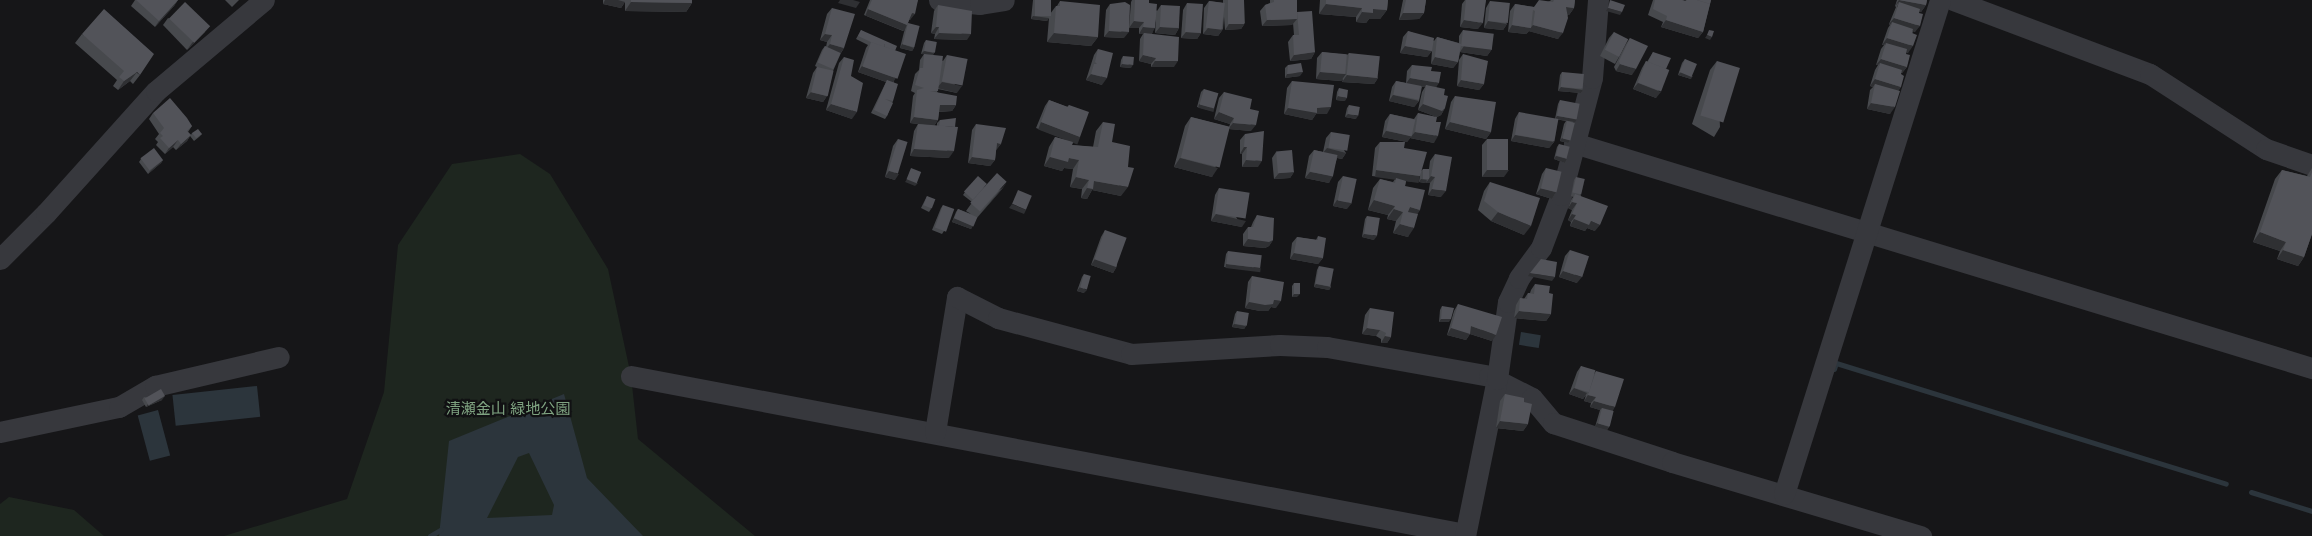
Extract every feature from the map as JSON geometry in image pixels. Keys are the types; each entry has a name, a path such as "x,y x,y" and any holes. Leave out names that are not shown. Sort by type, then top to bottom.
{"street":[{"path":"0,260 46,213 156,91 264,0"},
{"path":"939,0 980,4 1004,0"},
{"path":"631,376 935,432 1465,535 1496,379 1508,302 1519,278 1541,248 1561,195 1592,78 1598,0"},
{"path":"1784,494 1940,0"},
{"path":"1953,0 2150,74 2266,149 2312,165"},
{"path":"1574,143 2312,368"},
{"path":"935,432 957,297 998,318 1131,354 1280,345 1327,347 1402,358 1496,379 1532,398 1553,423 1672,462 1921,536"},
{"path":"0,432 119,407 155,386 279,357"}],"green space":[{"name":"清瀬金山 緑地公園","path":"520,154 550,174 608,269 631,376 638,439 755,536 224,536 347,499 384,392 398,245 452,164"},
{"path":"9,497 74,510 104,536 0,536 0,504"}],"shaded area":[{"path":"1521,332 1541,335 1539,348 1519,345"},
{"path":"257,386 260,417 176,426 172,395"},
{"path":"564,394 587,478 643,536 439,536 449,441","holes":["529,453 554,505 552,515 487,518 518,457"]},
{"path":"158,410 170,455 150,461 138,415"}],"building":[{"path":"136,0 178,0 159,21"},
{"path":"631,0 692,0 692,3 631,2"},
{"path":"872,0 918,0 915,14 912,13 907,25 868,9"},
{"path":"1035,0 1051,0 1051,16 1035,16"},
{"path":"1135,0 1149,0 1149,3 1157,4 1155,28 1143,27 1144,22 1134,21"},
{"path":"1228,0 1244,0 1244,24 1228,24"},
{"path":"1274,0 1297,0 1297,19 1267,20 1265,5 1274,2"},
{"path":"1326,0 1388,0 1387,10 1373,9 1373,13 1362,12 1362,8 1326,4"},
{"path":"1406,0 1426,0 1424,13 1403,13"},
{"path":"1466,0 1486,0 1483,23 1464,20"},
{"path":"1539,0 1553,2 1554,0 1575,0 1574,8 1566,7 1568,18 1563,33 1533,25 1535,11 1533,10 1531,28 1512,25 1515,4 1534,7"},
{"path":"1610,0 1625,5 1622,12 1608,8"},
{"path":"1655,0 1697,0 1710,4 1703,32 1666,20 1667,16 1653,9"},
{"path":"1697,0 1711,0 1710,4"},
{"path":"1899,0 1927,0 1926,5"},
{"path":"1060,1 1100,5 1098,37 1054,33 1056,6 1060,6"},
{"path":"1209,1 1225,3 1222,30 1206,28"},
{"path":"1490,1 1510,3 1508,23 1488,21"},
{"path":"185,2 210,26 194,43 169,19"},
{"path":"1125,2 1130,5 1129,32 1109,31 1110,4"},
{"path":"1899,2 1920,9 1919,13 1923,14 1920,26 1894,18"},
{"path":"1187,3 1203,4 1201,33 1185,32"},
{"path":"938,5 972,11 971,34 939,33 939,27 936,27"},
{"path":"1161,5 1180,6 1179,28 1160,27"},
{"path":"832,8 855,14 844,48 830,44 832,35 825,34"},
{"path":"104,9 154,54 140,75 137,72 124,81 119,77 124,71 82,34"},
{"path":"1312,11 1315,52 1294,55 1293,35 1299,35 1297,12"},
{"path":"1892,22 1913,29 1912,33 1917,35 1913,46 1887,38"},
{"path":"908,23 920,26 914,47 903,44"},
{"path":"861,30 897,46 895,51 885,47 885,44 884,47 858,36"},
{"path":"1463,30 1494,34 1492,50 1461,46"},
{"path":"1709,30 1714,31 1712,37 1707,35"},
{"path":"1408,31 1434,38 1432,51 1405,46"},
{"path":"1614,32 1628,39 1619,57 1605,50"},
{"path":"1144,33 1179,37 1178,61 1155,61 1156,58 1143,55"},
{"path":"1437,37 1461,44 1458,62 1435,57"},
{"path":"1630,38 1648,46 1636,69 1620,64 1619,61"},
{"path":"926,40 937,42 935,53 924,51"},
{"path":"871,42 906,54 898,79 863,67"},
{"path":"1886,43 1907,49 1906,54 1910,55 1907,67 1881,59"},
{"path":"825,46 841,53 833,69 818,62"},
{"path":"1098,49 1113,53 1107,78 1091,74 1094,64 1097,64 1095,62"},
{"path":"1322,52 1347,54 1345,74 1320,72"},
{"path":"1653,52 1671,58 1666,69 1648,62"},
{"path":"1349,53 1380,56 1378,78 1347,75"},
{"path":"924,54 943,56 938,91 930,91 957,96 956,105 940,105 938,120 914,117 917,90 924,88 915,85 920,68 923,68"},
{"path":"1463,54 1488,61 1484,84 1461,80"},
{"path":"947,55 968,59 962,86 942,82"},
{"path":"1123,56 1134,57 1133,65 1122,64"},
{"path":"844,57 854,60 851,76 863,83 857,112 831,104"},
{"path":"1685,59 1697,64 1691,77 1680,72"},
{"path":"1646,61 1669,70 1661,91 1638,82"},
{"path":"1717,61 1740,68 1723,123 1700,116"},
{"path":"1301,63 1303,72 1287,74 1288,65"},
{"path":"1880,63 1902,70 1901,74 1904,76 1901,87 1875,79"},
{"path":"1412,65 1432,67 1431,71 1441,72 1439,83 1410,78"},
{"path":"817,67 834,71 828,96 811,92"},
{"path":"1562,72 1584,74 1583,89 1561,87"},
{"path":"887,80 898,84 893,101 885,99 893,103 887,116 874,110"},
{"path":"1292,81 1334,85 1331,107 1317,108 1317,113 1288,108"},
{"path":"1396,81 1422,86 1419,100 1393,95"},
{"path":"1875,84 1900,91 1895,107 1871,103"},
{"path":"1426,85 1445,89 1444,95 1448,96 1445,108 1442,111 1423,104"},
{"path":"1339,88 1348,90 1347,98 1338,96"},
{"path":"1204,89 1218,93 1214,109 1200,104"},
{"path":"1224,92 1252,99 1250,109 1259,111 1256,125 1233,123 1234,118 1219,112"},
{"path":"1455,96 1496,102 1491,132 1450,122"},
{"path":"170,98 192,126 187,131 191,135 181,144 178,140 169,148 160,138 163,136 160,133 164,128 153,113"},
{"path":"1049,100 1089,112 1080,137 1041,122"},
{"path":"1560,100 1580,104 1577,120 1557,116"},
{"path":"1349,105 1360,107 1358,116 1347,114"},
{"path":"1519,112 1558,119 1554,142 1515,135"},
{"path":"1418,113 1437,117 1436,122 1441,122 1438,136 1415,132"},
{"path":"1390,114 1415,120 1412,136 1386,131"},
{"path":"1191,117 1230,127 1220,167 1181,158"},
{"path":"956,118 955,127 939,126 940,120"},
{"path":"1567,121 1575,123 1570,140 1563,138"},
{"path":"1103,122 1115,124 1112,142 1130,146 1128,167 1134,168 1128,187 1094,181 1093,189 1087,188 1089,180 1076,177 1079,160 1069,158 1068,162 1050,157 1055,137 1073,142 1072,145 1098,147"},
{"path":"918,124 958,127 954,151 914,149"},
{"path":"976,124 1006,128 1001,144 997,143 995,160 972,157"},
{"path":"198,129 202,134 196,138 192,133"},
{"path":"1264,131 1262,161 1246,160 1245,134"},
{"path":"1331,132 1350,135 1347,151 1328,148"},
{"path":"898,139 908,142 898,173 888,171"},
{"path":"1487,139 1508,139 1508,170 1487,170"},
{"path":"1380,142 1405,142 1404,148 1427,152 1420,176 1376,170"},
{"path":"1559,144 1570,147 1567,158 1556,156"},
{"path":"154,148 163,160 149,170 140,158"},
{"path":"1292,150 1294,172 1278,173 1276,151"},
{"path":"1314,150 1337,155 1333,177 1309,172"},
{"path":"1435,154 1452,157 1446,191 1432,189 1435,177 1431,176"},
{"path":"911,168 921,172 917,183 907,179"},
{"path":"1546,168 1562,172 1556,192 1541,188"},
{"path":"1423,169 1429,169 1429,179 1423,179"},
{"path":"2282,170 2310,177 2312,172 2312,234 2304,257 2283,250 2286,242 2260,232"},
{"path":"997,173 1007,182 980,211 970,203"},
{"path":"978,176 987,184 973,200 964,192"},
{"path":"1343,176 1357,179 1351,203 1338,200"},
{"path":"1576,177 1585,179 1581,195 1572,193"},
{"path":"1396,178 1406,181 1405,186 1425,190 1420,210 1410,207 1408,212 1418,214 1414,228 1400,224 1403,212 1394,209 1395,206 1374,200 1380,179 1395,183"},
{"path":"1490,182 1540,198 1531,226 1498,212 1484,201"},
{"path":"1219,188 1250,193 1246,219 1215,214"},
{"path":"1018,190 1032,196 1026,210 1012,204"},
{"path":"1575,194 1608,206 1600,225 1591,221 1589,225 1574,219 1576,215 1572,214 1577,203 1572,202"},
{"path":"927,196 935,199 932,209 923,205"},
{"path":"943,205 954,209 946,232 935,228"},
{"path":"958,209 977,217 973,226 954,218"},
{"path":"1257,215 1274,218 1273,240 1269,242 1248,239 1248,227 1253,227"},
{"path":"1367,216 1380,218 1377,236 1364,234"},
{"path":"1105,230 1127,238 1116,267 1094,259"},
{"path":"1318,236 1326,238 1323,258 1294,253 1297,237 1318,240"},
{"path":"1570,250 1589,256 1582,277 1563,271"},
{"path":"1228,251 1262,255 1260,268 1226,264"},
{"path":"1541,259 1557,262 1555,277 1530,273"},
{"path":"1319,266 1334,269 1330,287 1316,284"},
{"path":"1084,274 1091,276 1087,289 1080,287"},
{"path":"1252,276 1284,282 1281,301 1274,300 1273,304 1265,305 1249,302"},
{"path":"1294,283 1300,283 1300,294 1294,294"},
{"path":"1535,284 1550,286 1549,293 1553,294 1551,314 1519,311 1520,298 1527,299 1528,293 1534,294"},
{"path":"1458,304 1502,317 1496,335 1471,326 1470,334 1451,328"},
{"path":"1442,306 1454,308 1451,319 1441,319"},
{"path":"1370,308 1394,312 1391,337 1385,336 1386,333 1380,330 1367,328"},
{"path":"1237,311 1249,313 1247,326 1235,324"},
{"path":"1581,366 1595,370 1589,392 1575,388"},
{"path":"1596,371 1624,379 1615,407 1594,401 1596,397 1588,395"},
{"path":"161,389 165,396 149,405 145,398"},
{"path":"1505,394 1524,398 1524,402 1532,404 1528,424 1500,421"},
{"path":"1602,408 1614,411 1610,426 1598,424"}],"waterway":[{"path":"1834,369 1836,363 2226,484"},
{"path":"2251,492 2312,511"},
{"path":"430,536 440,530"}]}
